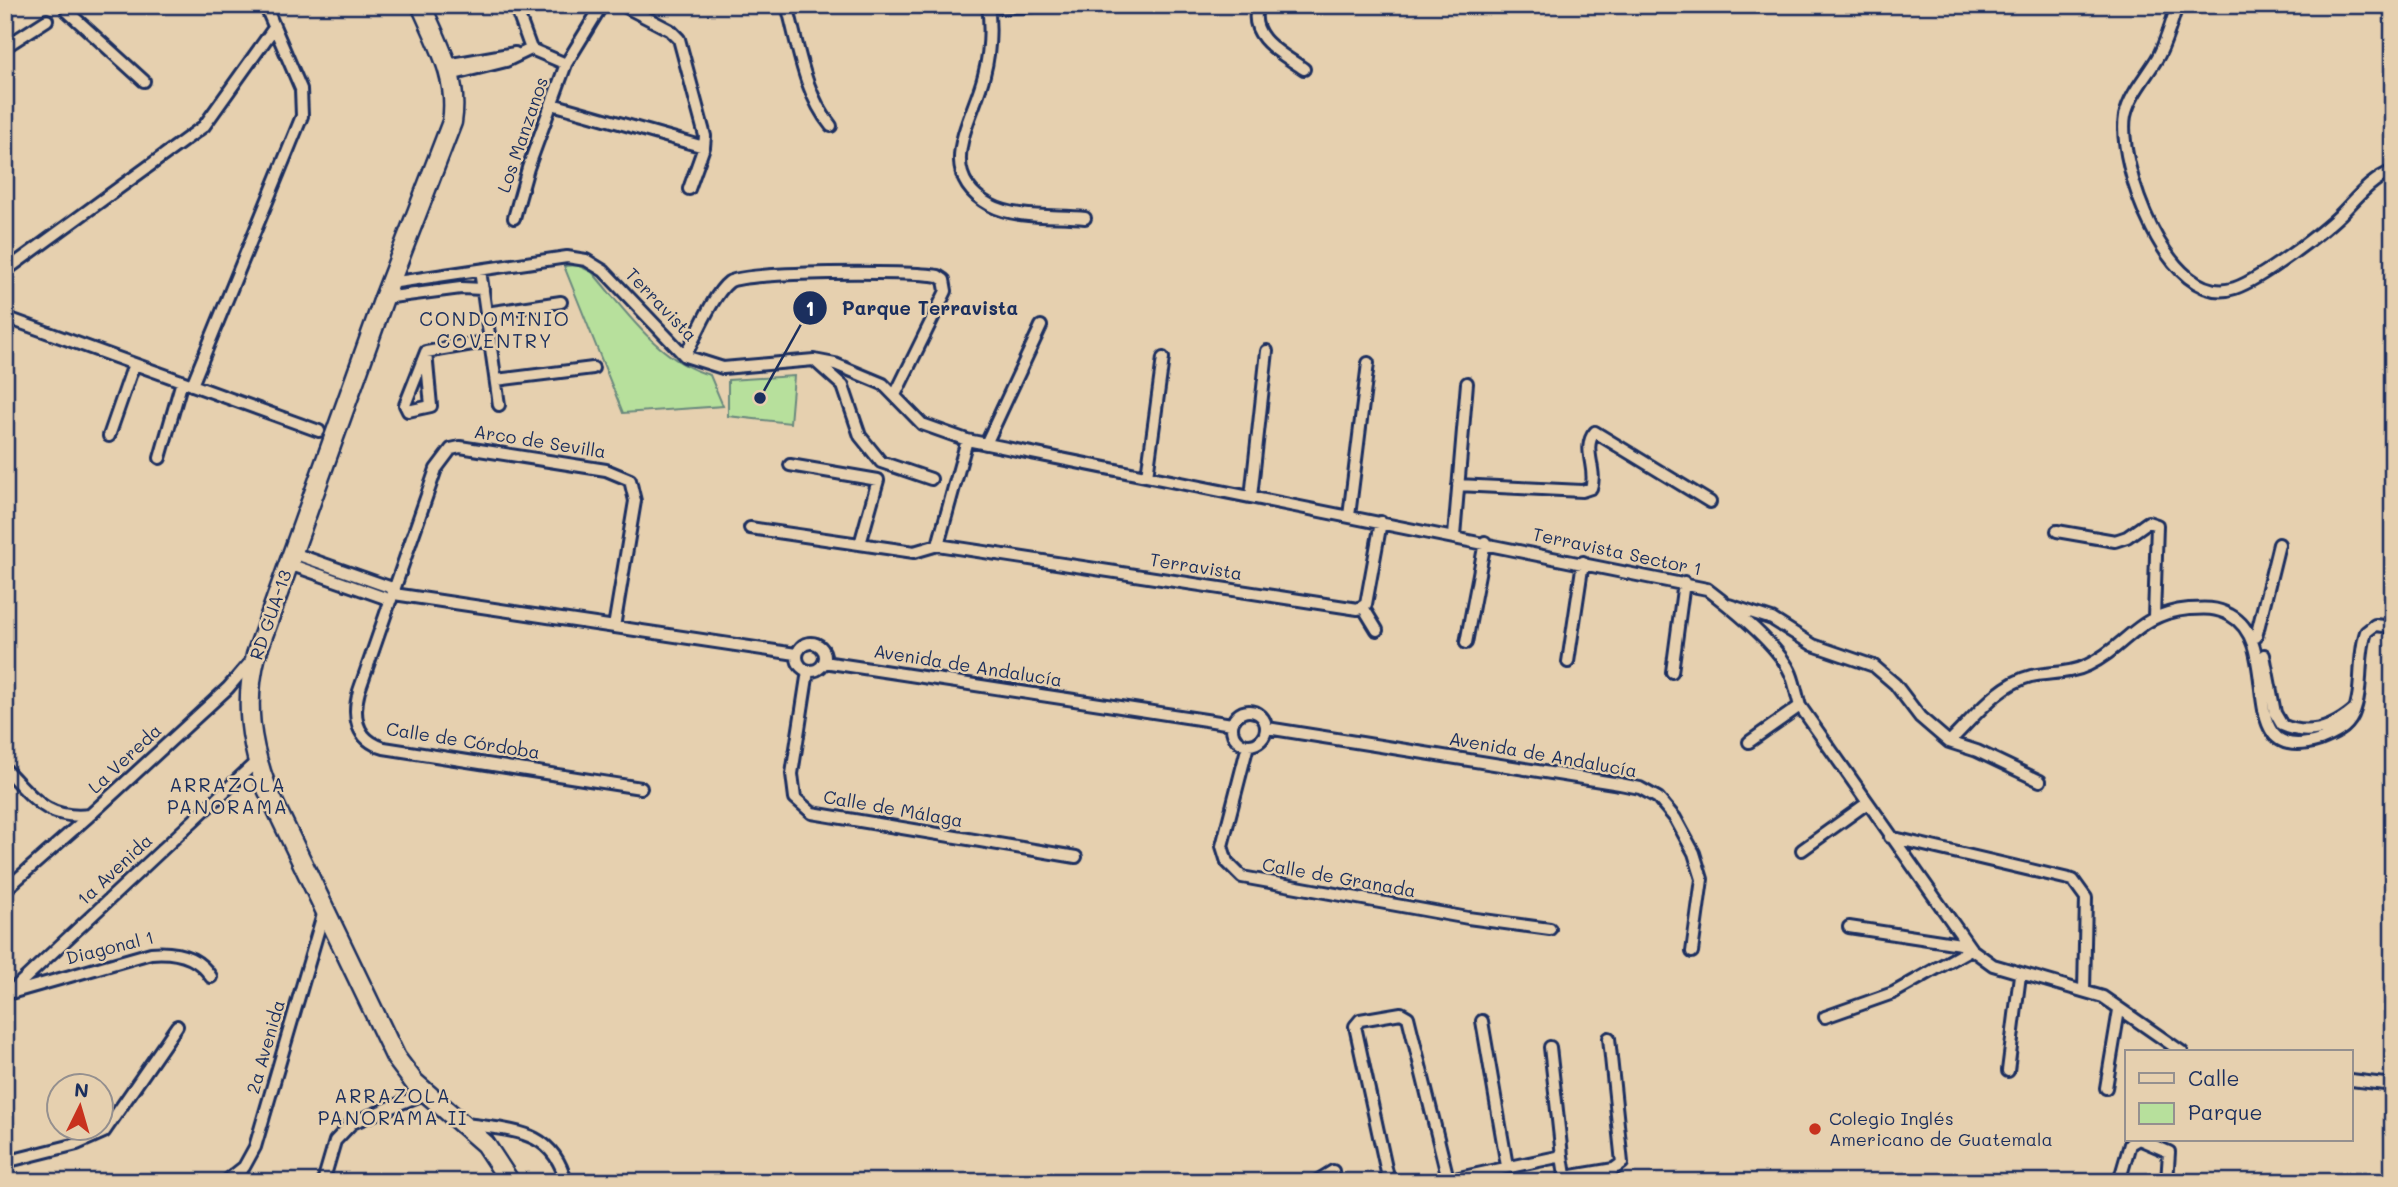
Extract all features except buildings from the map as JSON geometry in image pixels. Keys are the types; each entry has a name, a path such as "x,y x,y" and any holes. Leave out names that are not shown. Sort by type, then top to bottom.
{"main road":[{"name":"RD GUA-13","path":"421,5 449,70 454,94 452,122 387,290 256,655 249,703 252,765 396,1058 426,1093 466,1124 496,1158 510,1182"}],"street":[{"path":"160,458 187,383 302,116 303,94 265,5"},
{"name":"Los Manzanos","path":"515,5 526,50"},
{"name":"Los Manzanos","path":"514,218 566,64 601,5"},
{"path":"622,5 670,30 679,39 705,136 704,147 689,189"},
{"path":"787,5 810,87 821,114 831,126"},
{"path":"1058,5 988,6 990,40 984,75 960,142 960,166 966,182 990,206 1015,212 1086,218"},
{"path":"1258,5 1255,14 1257,30 1268,43 1304,69"},
{"path":"2177,5 2159,56 2127,108 2124,128 2138,190 2150,223 2168,258 2191,282 2220,290 2235,288 2298,249 2338,216 2370,184 2393,171"},
{"path":"70,8 144,81"},
{"path":"5,47 47,20"},
{"path":"5,271 204,126 274,28"},
{"name":"Los Manzanos","path":"449,70 506,61 526,50 566,64"},
{"path":"552,104 704,147"},
{"name":"Terravista","path":"387,290 433,276 567,257 586,260 604,271 685,356 723,368 814,360 871,377 895,395 917,422 967,440"},
{"path":"461,288 480,270"},
{"path":"480,270 499,405"},
{"path":"685,356 721,291 736,278 834,274 938,276 944,280 946,291 895,395"},
{"path":"433,276 436,291"},
{"path":"387,290 483,289"},
{"path":"486,313 561,302"},
{"path":"5,317 319,431"},
{"path":"986,444 1041,326"},
{"path":"426,352 490,341"},
{"path":"1251,497 1268,351"},
{"path":"426,352 433,402 428,409 408,411 405,405 426,352"},
{"path":"1147,476 1163,358"},
{"path":"814,360 843,386 860,436 881,462 931,479"},
{"path":"1349,516 1368,363"},
{"path":"110,436 134,364"},
{"path":"496,380 593,368"},
{"path":"1454,536 1467,383"},
{"path":"1458,485 1582,491 1591,488 1594,481 1588,445 1595,432 1710,502"},
{"path":"937,545 967,440"},
{"name":"Terravista Sector 1","path":"967,440 1684,582 1707,589 1728,605 1782,659 1791,674 1800,706 1866,804 1969,947 1993,965 2103,997 2179,1050"},
{"name":"Arco de Sevilla","path":"393,594 436,469 451,449 460,447 606,470 630,480 635,493 614,627"},
{"path":"790,466 878,480 860,544"},
{"path":"1377,630 1363,607 1368,598 1381,522"},
{"path":"2057,531 2115,541 2127,537 2148,522 2157,525 2154,617"},
{"name":"Terravista","path":"750,528 914,552 937,545 1358,609 1363,607"},
{"path":"1465,643 1485,542"},
{"path":"2256,636 2279,544"},
{"path":"291,559 393,594 796,654"},
{"path":"1568,662 1583,562"},
{"path":"1672,671 1684,582"},
{"name":"Calle de Córdoba","path":"393,594 356,702 355,720 367,740 384,748 641,788"},
{"path":"1728,605 1772,619 1813,645 1874,666 1895,684 1920,717 1949,742 1977,751 2040,781"},
{"path":"1949,742 2013,684 2029,677 2070,671 2090,664 2154,617 2205,607 2232,615 2256,648 2264,716 2276,737 2288,742 2317,740 2348,725 2356,709 2366,632 2375,625 2393,627"},
{"path":"2241,625 2256,636 2266,659 2275,713 2282,725 2297,731 2327,728 2356,709"},
{"path":"806,643 815,643 823,650 824,662 817,670 808,671 800,667 796,654 806,643"},
{"name":"La Vereda","path":"5,769 46,809 71,817 90,815 228,688 256,655"},
{"name":"Avenida de Andalucía","path":"824,662 1232,724"},
{"name":"Calle de Málaga","path":"808,671 792,774 795,798 812,813 1076,857"},
{"path":"1749,742 1800,706"},
{"path":"1243,711 1255,711 1264,717 1267,729 1260,742 1248,745 1237,741 1232,724 1243,711"},
{"name":"Avenida de Andalucía","path":"1267,729 1620,784 1649,792 1675,818 1700,869 1692,952"},
{"name":"Calle de Granada","path":"1248,745 1222,846 1227,862 1242,877 1550,929"},
{"name":"1a Avenida","path":"8,994 252,765"},
{"path":"1802,850 1866,804"},
{"path":"5,890 90,815"},
{"path":"1890,837 2073,880 2086,898 2084,991"},
{"name":"2a Avenida","path":"225,1182 244,1167 255,1147 324,911"},
{"path":"1849,927 1969,947"},
{"path":"1825,1017 1893,993 1969,947"},
{"name":"Diagonal 1","path":"8,994 151,953 166,952 194,959 211,977"},
{"path":"2008,1072 2020,975"},
{"path":"2106,1088 2119,1010"},
{"path":"1389,1182 1355,1026 1360,1020 1401,1013 1408,1017 1444,1180 1562,1156"},
{"path":"1482,1021 1507,1166"},
{"path":"5,1162 77,1144 104,1132 177,1026"},
{"path":"1550,1047 1566,1179 1579,1179 1615,1169 1623,1158 1609,1038"},
{"path":"2352,1080 2393,1085"},
{"path":"323,1182 335,1141 352,1123 426,1093"},
{"path":"466,1124 505,1130 542,1142 557,1155 566,1182"},
{"path":"2119,1182 2130,1144 2134,1142"},
{"path":"2144,1142 2169,1152 2167,1182"},
{"path":"1315,1182 1332,1171"}],"green space":[{"path":"577,265 592,272 659,347 691,368 710,375 723,406 623,413 564,266"},
{"path":"794,376 790,423 728,416 728,380"}],"place":[{"name":"Parque Terravista","path":"760,398"},
{"name":"Colegio Inglés Americano de Guatemala","path":"1815,1129"}],"district":[{"name":"CONDOMINIO COVENTRY","path":"495,330"},
{"name":"ARRAZOLA PANORAMA","path":"228,796"},
{"name":"ARRAZOLA PANORAMA II","path":"393,1107"}]}
